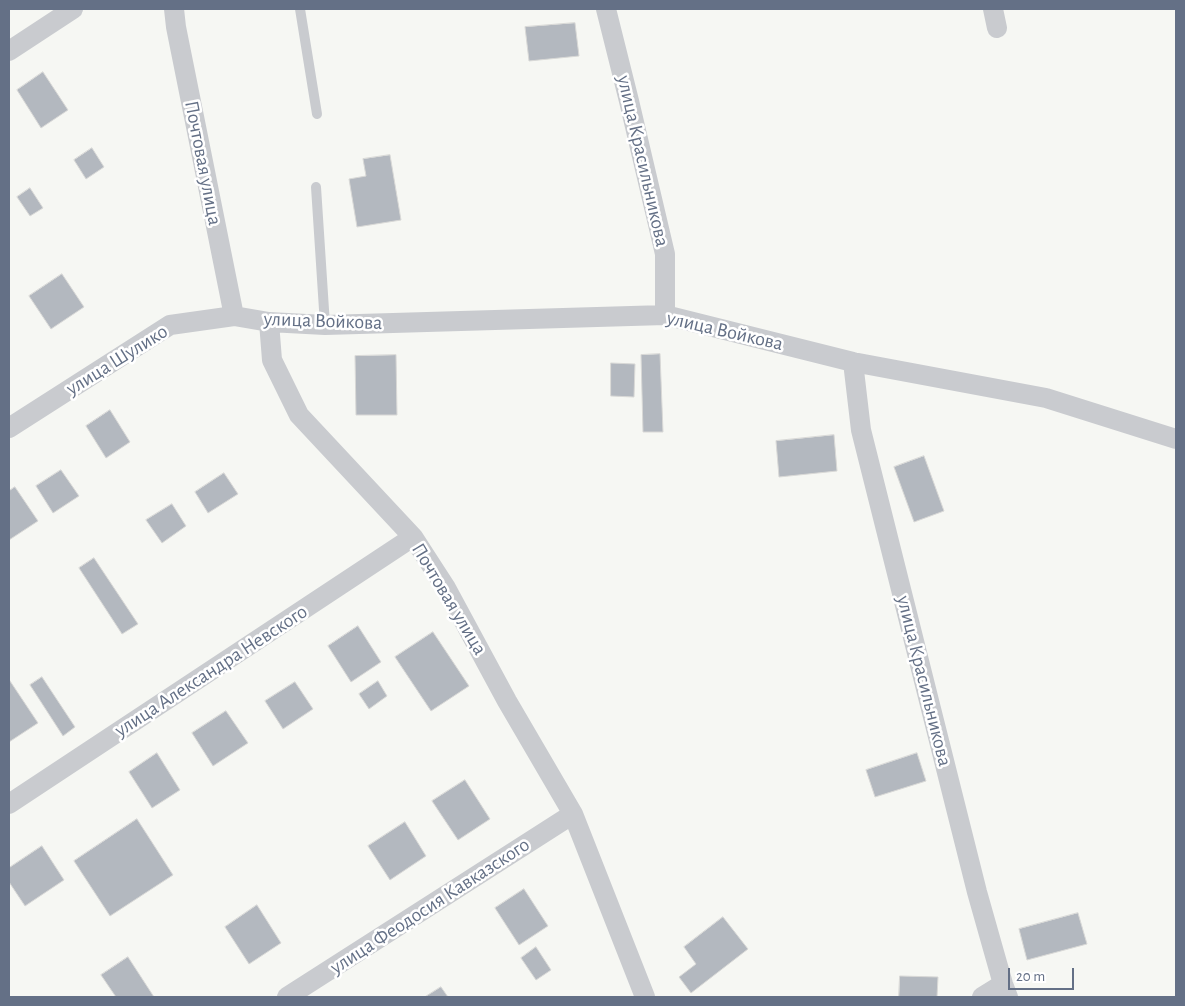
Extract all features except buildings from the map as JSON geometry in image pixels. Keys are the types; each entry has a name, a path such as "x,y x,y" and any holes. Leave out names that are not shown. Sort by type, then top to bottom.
{"street":[{"path":"9,51 73,9"},
{"name":"Почтовая улица","path":"174,9 234,316"},
{"name":"улица Красильникова","path":"606,9 665,254 665,315"},
{"name":"улица Войкова","path":"234,316 269,322 325,325 665,315 854,362 1046,398 1176,439"},
{"name":"улица Шулико","path":"9,428 170,325 234,316"},
{"name":"Почтовая улица","path":"269,322 272,360 299,415 413,538 446,588 507,701 573,814 646,997"},
{"name":"улица Красильникова","path":"854,362 861,430 975,882 1005,991"},
{"name":"улица Александра Невского","path":"9,804 413,538"},
{"name":"улица Феодосия Кавказского","path":"287,997 573,814"},
{"path":"982,997 1005,991"}],"lane":[{"path":"300,9 317,114"},
{"path":"316,187 325,325"}]}
